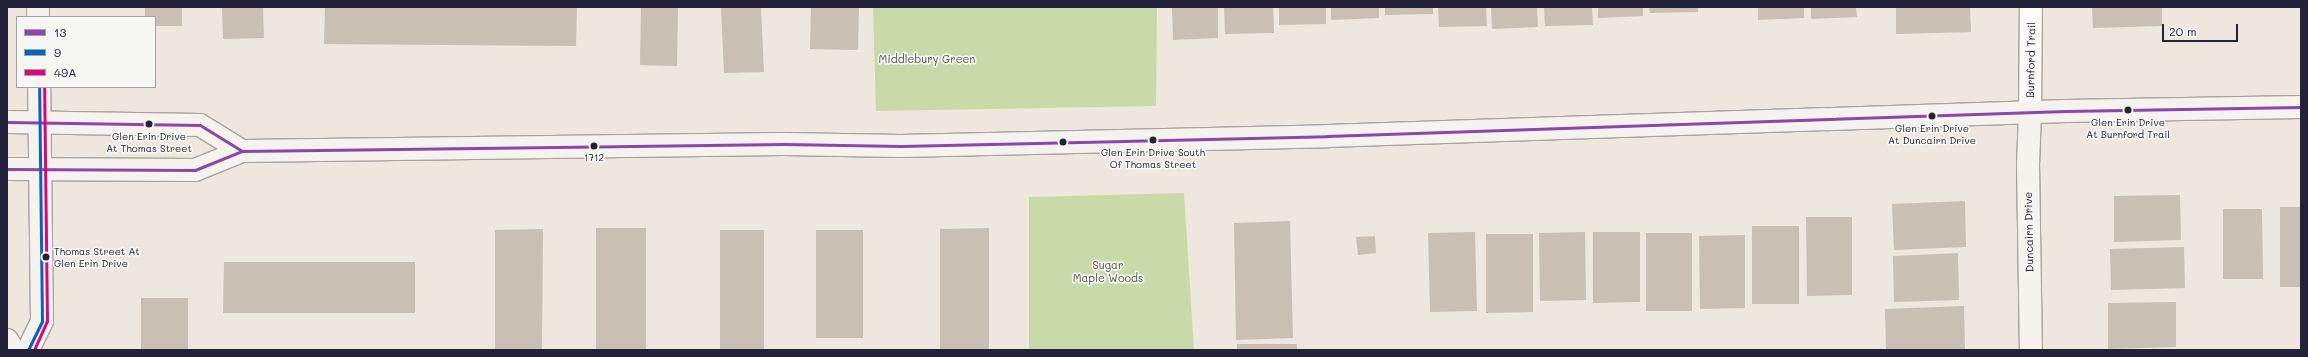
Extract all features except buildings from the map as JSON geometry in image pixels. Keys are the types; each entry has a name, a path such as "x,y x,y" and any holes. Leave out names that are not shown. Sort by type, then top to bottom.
{"street":[{"name":"Burnford Trail","path":"2030,113 2031,7"},
{"path":"28,350 42,321 39,88"},
{"path":"7,169 195,170 242,151 784,144 909,146 1335,136 2030,113 2301,107"},
{"name":"Duncairn Drive","path":"2030,113 2028,164 2031,350"},
{"path":"7,122 39,121 200,125 242,151"},
{"path":"7,340 13,350"}],"green space":[{"name":"Middlebury Green","path":"873,7 1157,7 1156,106 876,111"},
{"name":"Sugar Maple Woods","path":"1184,193 1194,350 1029,350 1029,197"}],"transit line":[{"name":"9","path":"28,350 42,321 39,88"},
{"name":"49A","path":"34,350 47,321 44,88"},
{"name":"13","path":"7,169 195,170 242,151 784,144 901,146 1327,136 2066,111 2301,107"},
{"name":"13","path":"7,122 200,125 242,151"}],"place":[{"name":"Glen Erin Drive At Burnford Trail","path":"2128,110"},
{"name":"Glen Erin Drive At Duncairn Drive","path":"1932,116"},
{"name":"Glen Erin Drive At Thomas Street","path":"149,124"},
{"name":"Glen Erin Drive South Of Thomas Street","path":"1153,140"},
{"name":"1712","path":"594,146"},
{"name":"Thomas Street At Glen Erin Drive","path":"46,257"}]}
